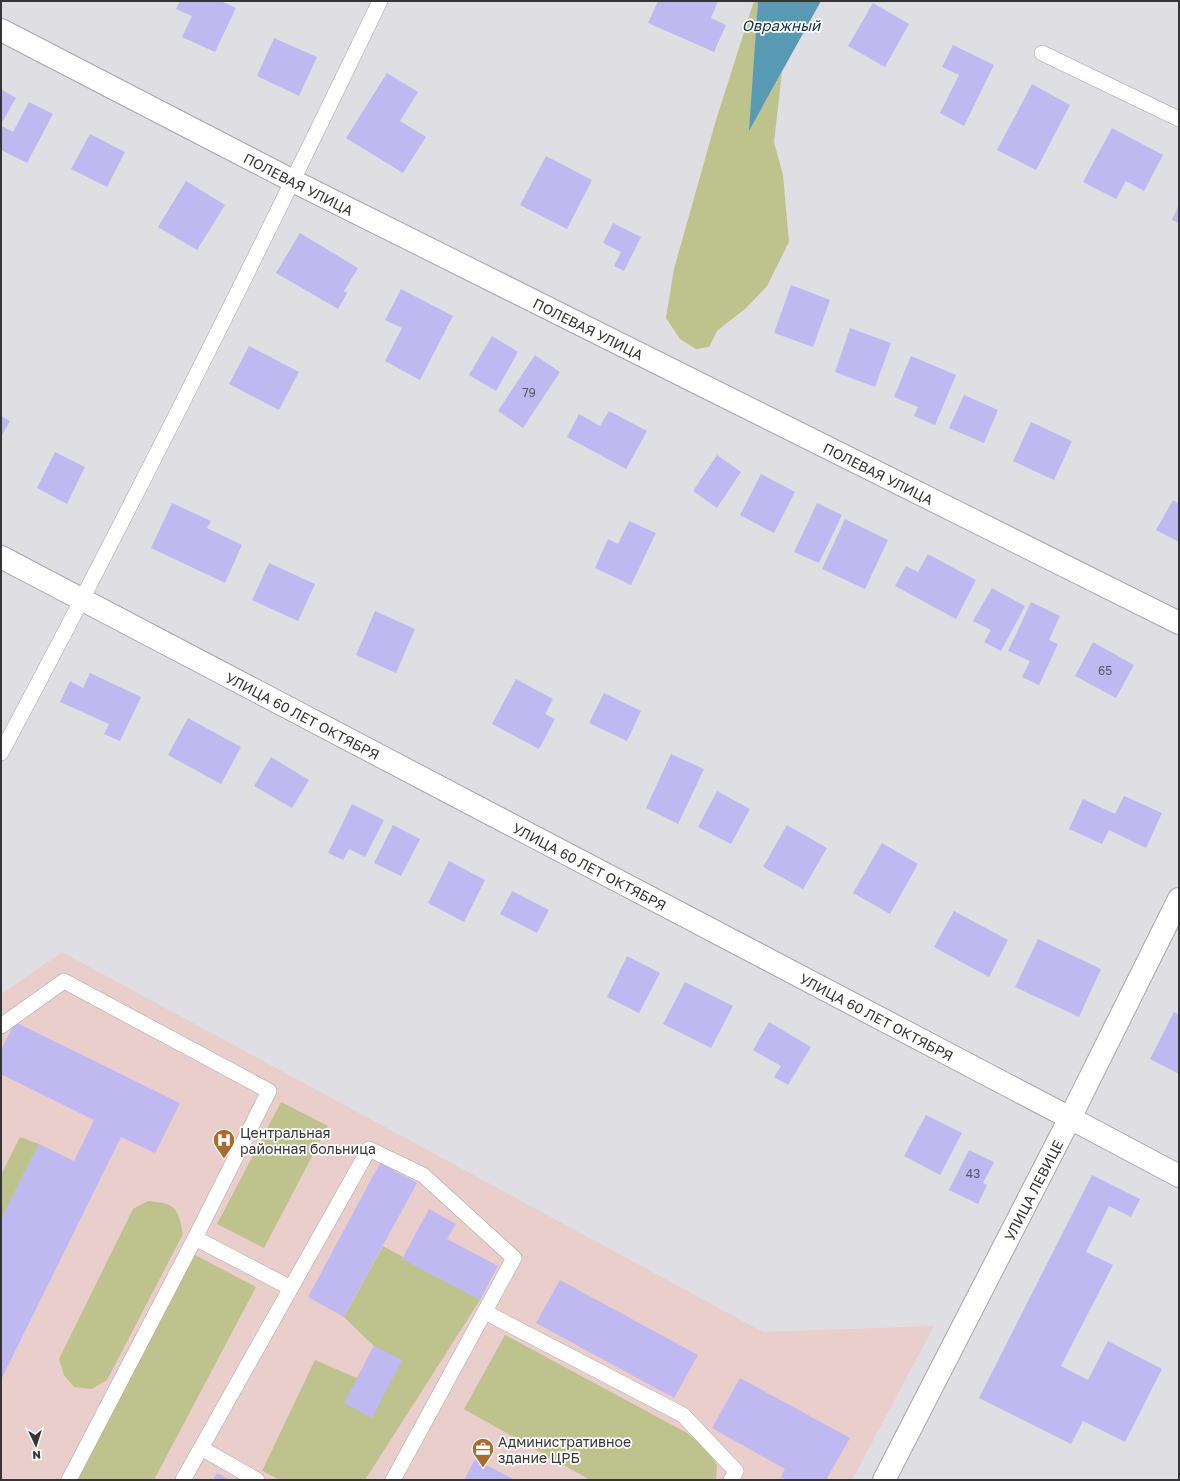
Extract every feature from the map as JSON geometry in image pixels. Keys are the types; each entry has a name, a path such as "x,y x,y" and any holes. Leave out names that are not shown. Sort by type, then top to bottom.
{"street":[{"name":"ПОЛЕВАЯ УЛИЦА","path":"1,30 293,181 1179,623"},
{"name":"УЛИЦА 60 ЛЕТ ОКТЯБРЯ","path":"1,556 1179,1176"},
{"name":"УЛИЦА ЛЕВИЦЕ","path":"884,1480 1070,1118 1179,899"}],"lane":[{"path":"1,753 83,599 293,181 380,1"},
{"path":"1042,53 1179,120"},
{"path":"1,1026 64,981 269,1091 195,1238 69,1480"},
{"path":"183,1480 369,1149 423,1175 514,1258 393,1480"},
{"path":"195,1238 291,1288"},
{"path":"485,1312 683,1415 736,1471 731,1480"},
{"path":"201,1448 257,1480"}],"shaded area":[{"name":"Центральная районная больница","path":"62,952 763,1332 934,1326 852,1480 1,1480 1,994"}],"green space":[{"path":"754,1 758,1 750,129 782,72 774,142 783,175 789,242 767,286 746,308 717,331 709,347 696,349 680,339 666,318 674,269 716,120"},
{"path":"281,1102 328,1126 264,1248 217,1224"},
{"path":"20,1137 39,1144 1,1220 1,1175"},
{"path":"148,1201 164,1203 174,1208 177,1212 183,1234 107,1380 92,1389 74,1387 64,1375 59,1359 133,1209"},
{"path":"383,1246 480,1300 365,1480 280,1480 262,1471 315,1360 357,1378 374,1346 344,1317"},
{"path":"193,1254 256,1287 154,1480 74,1480"},
{"path":"505,1335 687,1433 705,1448 717,1465 716,1480 590,1480 464,1409"}],"water":[{"name":"Овражный","path":"758,1 821,1 749,131"}],"building":[{"path":"180,1 221,1 236,8 215,52 182,37 192,16 176,9"},
{"path":"658,1 718,1 711,18 726,25 714,52 648,23"},
{"path":"873,3 909,24 885,67 848,46"},
{"path":"274,38 317,57 299,96 257,76"},
{"path":"953,45 994,65 964,126 940,113 959,75 942,67"},
{"path":"387,73 418,92 400,121 426,137 403,173 346,138"},
{"path":"1032,84 1070,105 1036,170 997,150"},
{"path":"1,89 16,98 1,124"},
{"path":"29,102 53,114 27,163 1,150 1,129 2,126 13,132"},
{"path":"1112,128 1163,155 1144,191 1126,181 1116,199 1083,182"},
{"path":"90,134 125,152 107,187 71,169"},
{"path":"546,156 592,180 567,229 520,205"},
{"path":"186,181 225,205 197,250 158,227"},
{"path":"1179,204 1179,223 1172,220"},
{"path":"613,223 641,237 624,271 614,266 621,252 603,243"},
{"path":"300,233 358,268 344,291 347,293 338,309 276,273"},
{"path":"791,285 830,300 813,347 774,333"},
{"path":"401,289 453,316 420,380 385,361 402,328 385,320"},
{"path":"850,328 891,343 875,387 835,372"},
{"path":"492,336 518,352 496,391 469,375"},
{"path":"249,346 299,372 279,410 229,384"},
{"path":"535,355 560,372 523,428 498,411"},
{"path":"911,356 956,375 935,425 914,416 918,407 894,397"},
{"path":"964,395 998,410 984,443 949,428"},
{"path":"609,411 647,431 626,469 567,437 579,414 600,426"},
{"path":"1,416 10,421 1,437"},
{"path":"1031,422 1072,441 1054,480 1013,461"},
{"path":"55,452 85,467 67,504 37,488"},
{"path":"717,455 741,472 717,508 693,491"},
{"path":"761,474 795,492 774,533 740,515"},
{"path":"1173,500 1179,504 1179,542 1156,530"},
{"path":"172,503 211,521 207,528 242,545 225,583 151,548"},
{"path":"817,503 842,515 819,563 794,552"},
{"path":"845,519 888,540 865,589 822,569"},
{"path":"629,521 656,533 631,585 595,568 608,539 618,544"},
{"path":"928,554 976,580 956,619 895,586 906,566 918,572"},
{"path":"269,563 315,584 298,621 252,600"},
{"path":"992,588 1025,606 1001,651 984,642 991,630 973,621"},
{"path":"1031,602 1060,616 1049,640 1058,644 1039,685 1022,677 1030,661 1008,651"},
{"path":"375,611 415,629 396,673 356,655"},
{"path":"1093,642 1134,665 1116,698 1075,676"},
{"path":"90,673 141,697 120,741 104,734 109,724 60,702 70,681 83,688"},
{"path":"516,679 553,699 545,714 555,719 539,749 492,724"},
{"path":"604,693 641,711 627,741 589,723"},
{"path":"188,718 241,747 221,784 168,755"},
{"path":"671,754 704,769 678,824 646,808"},
{"path":"271,757 309,780 292,808 254,786"},
{"path":"717,791 750,809 731,844 698,827"},
{"path":"1124,796 1162,813 1146,848 1109,830 1102,844 1069,829 1083,799 1115,814"},
{"path":"352,804 384,820 365,857 349,849 343,860 328,853"},
{"path":"393,825 420,839 401,876 374,863"},
{"path":"787,825 827,848 803,889 763,867"},
{"path":"882,843 918,864 890,914 853,893"},
{"path":"449,861 485,880 464,922 428,903"},
{"path":"512,891 549,910 537,933 500,914"},
{"path":"954,911 1008,940 989,977 934,947"},
{"path":"1038,939 1101,969 1079,1017 1015,987"},
{"path":"627,956 660,973 639,1013 607,997"},
{"path":"685,982 733,1006 711,1048 663,1024"},
{"path":"1174,1012 1179,1015 1179,1074 1150,1059"},
{"path":"15,1022 180,1103 155,1153 121,1137 1,1380 1,1220 39,1144 74,1161 94,1120 1,1074 1,1050"},
{"path":"769,1022 811,1047 788,1085 774,1077 781,1066 753,1050"},
{"path":"926,1115 962,1133 940,1175 904,1156"},
{"path":"969,1150 994,1162 983,1183 987,1185 978,1204 949,1190"},
{"path":"380,1163 417,1183 344,1317 308,1297"},
{"path":"1092,1175 1140,1199 1131,1217 1109,1206 1086,1252 1113,1265 1061,1366 1088,1380 1108,1341 1162,1369 1125,1442 1083,1421 1071,1444 979,1398"},
{"path":"429,1209 456,1224 447,1239 498,1266 480,1300 402,1259"},
{"path":"560,1280 698,1355 674,1398 536,1323"},
{"path":"374,1346 402,1360 372,1418 344,1403"},
{"path":"740,1378 850,1438 826,1480 786,1480 781,1477 785,1469 712,1428"},
{"name":"Административное здание ЦРБ","path":"475,1459 515,1480 464,1480"},
{"path":"217,1473 231,1480 213,1480"}],"place":[{"name":"Центральная районная больница","path":"224,1160"},
{"name":"Административное здание ЦРБ","path":"483,1468"}]}
